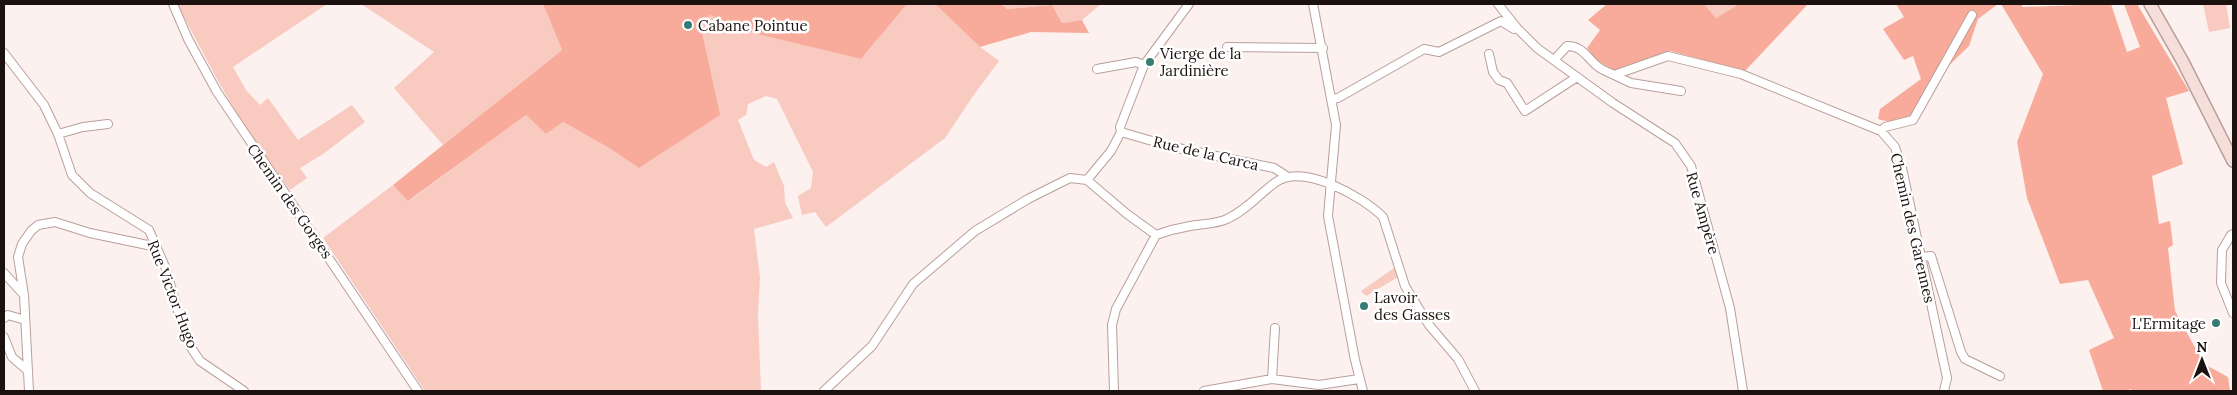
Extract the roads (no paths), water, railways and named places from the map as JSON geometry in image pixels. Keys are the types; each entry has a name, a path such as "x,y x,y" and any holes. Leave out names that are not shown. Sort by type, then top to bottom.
{"street":[{"name":"Chemin des Gorges","path":"173,4 188,39 217,92 417,390"},
{"path":"1087,180 1111,151 1121,132 1120,127 1144,65 1189,4"},
{"path":"1313,4 1323,48 1336,125 1336,143 1328,216 1359,379 1363,391"},
{"name":"Rue Ampère","path":"1498,4 1517,28 1537,48 1675,143 1691,166 1730,308 1743,391"},
{"path":"2150,4 2184,62 2233,161"},
{"path":"1614,75 1668,56 1741,74 1881,131 1885,127 1913,120 1972,15"},
{"path":"1332,99 1338,98 1424,49 1439,52 1501,21 1514,29 1517,28"},
{"path":"1555,59 1567,46 1575,46 1582,50 1597,66 1631,83 1681,90"},
{"path":"1227,47 1323,48"},
{"name":"Rue Victor Hugo","path":"4,53 44,105 58,134 72,175 90,193 149,230 157,247 190,346 200,361 244,391"},
{"path":"1489,54 1494,72 1499,80 1507,83 1525,112 1577,77"},
{"path":"1096,69 1136,62 1144,65"},
{"path":"58,134 82,127 108,124"},
{"name":"Chemin des Garennes","path":"1881,131 1895,147 1902,168 1947,378 1944,391"},
{"name":"Rue de la Carca","path":"1121,132 1173,147 1274,168 1288,177"},
{"path":"1114,391 1112,325 1114,317 1156,234 1186,226 1226,220 1246,208 1277,181 1288,177 1315,177 1375,209 1384,217 1405,286 1430,325 1458,359 1475,391"},
{"path":"824,391 872,346 913,284 975,231 1028,199 1070,178 1087,180 1127,214 1156,234"},
{"path":"29,391 24,296 18,257 22,244 31,232 38,225 55,222 90,233 157,247"},
{"path":"2233,234 2230,235 2222,250 2220,283 2233,313"},
{"path":"1921,257 1932,256 1961,352 1965,359 2000,376"},
{"path":"4,273 24,296"},
{"path":"4,318 8,315 25,320"},
{"path":"1272,379 1275,328"},
{"path":"4,337 12,357 28,371"},
{"path":"1204,391 1272,379 1318,388 1359,379"},
{"path":"408,391 417,390"}],"place":[{"name":"Cabane Pointue","path":"688,25"},
{"name":"Vierge de la Jardinière","path":"1150,62"},
{"name":"Lavoir des Gasses","path":"1364,306"},
{"name":"L'Ermitage","path":"2216,323"}]}
